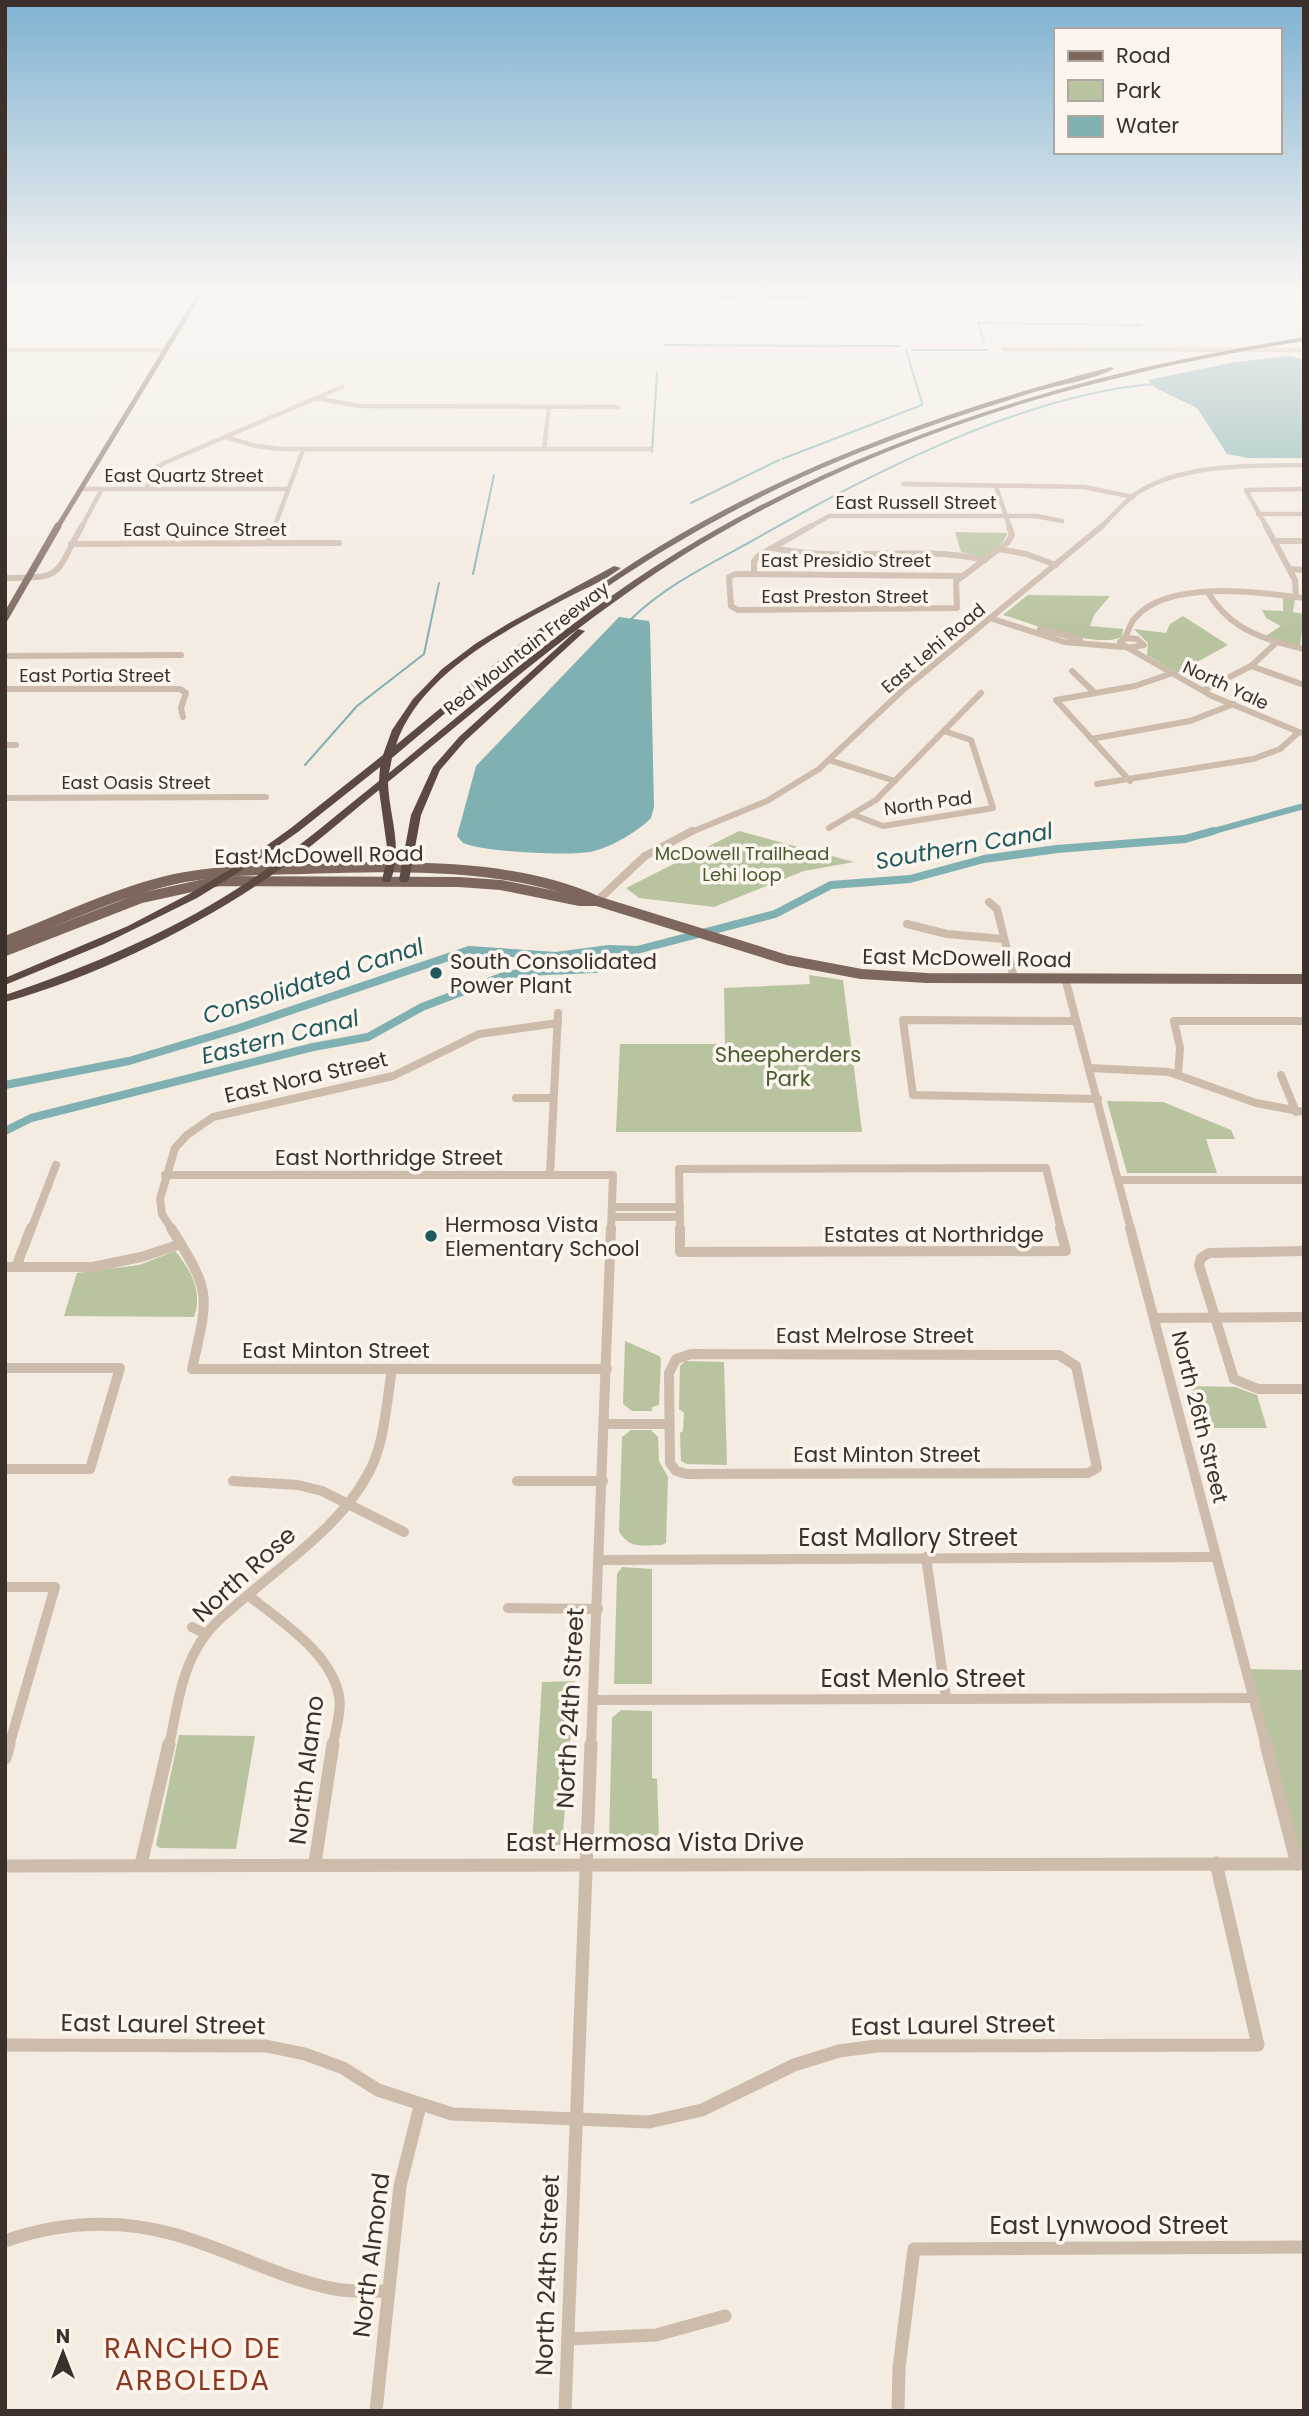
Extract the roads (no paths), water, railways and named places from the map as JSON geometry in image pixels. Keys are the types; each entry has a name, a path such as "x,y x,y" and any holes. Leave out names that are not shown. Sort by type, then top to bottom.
{"highway":[{"name":"Red Mountain Freeway","path":"5,982 120,934 179,904 253,860 571,608 707,521 855,451 986,405"},
{"name":"Red Mountain Freeway","path":"5,999 126,952 248,886 302,848 573,628 699,543 765,507 912,440 1013,405"},
{"path":"388,875 392,859 382,789 384,768 394,735 406,714 432,683 467,654 645,552 707,521"},
{"path":"405,875 419,806 427,785 447,754 582,630 637,584"}],"main road":[{"path":"5,618 132,405"},
{"name":"East McDowell Road","path":"5,941 115,898 175,880 239,870 324,869 388,875"},
{"name":"East McDowell Road","path":"5,951 152,895 219,881 405,875 500,885 580,901 597,901 787,960 861,974 904,978 1304,979"}],"street":[{"path":"146,489 160,466 300,405"},
{"path":"349,405 360,407 618,407"},
{"path":"544,449 549,407"},
{"path":"226,437 268,448 303,450 651,449"},
{"path":"268,543 303,450"},
{"name":"East Lehi Road","path":"597,901 645,856 702,826 767,801 803,780 829,760 903,690 1056,565 1133,497 1159,481 1195,472 1242,466 1304,465"},
{"path":"903,484 1084,487 1133,497"},
{"path":"963,576 999,549 1012,535 996,487"},
{"name":"East Quartz Street","path":"80,489 288,489"},
{"path":"5,578 49,578 55,574 102,489"},
{"path":"1296,597 1297,584 1247,489 1304,489"},
{"path":"1258,514 1304,514"},
{"name":"East Russell Street","path":"773,548 826,517 1007,516 1042,517 1062,521"},
{"path":"1273,541 1304,541"},
{"name":"East Quince Street","path":"71,544 339,543"},
{"path":"754,574 754,561 773,548 799,553 958,553 985,560"},
{"path":"999,549 1026,559 1056,565"},
{"path":"1289,569 1304,570"},
{"name":"East Presidio Street","path":"737,610 731,606 729,577 754,574 963,576"},
{"name":"East Preston Street","path":"737,610 953,609 959,606 954,586 963,576"},
{"path":"1209,594 1228,620 1250,633 1276,643 1304,649"},
{"path":"1124,644 1135,615 1153,603 1178,596 1209,594 1304,598"},
{"path":"992,617 1086,640 1141,648"},
{"path":"992,617 1053,639 1124,644 1137,639"},
{"path":"1128,629 1144,643 1141,648 1143,657"},
{"path":"1053,639 1058,633"},
{"path":"1204,690 1251,666 1276,643"},
{"name":"North Yale","path":"1124,644 1170,674 1301,732"},
{"path":"5,656 181,655"},
{"path":"1251,666 1304,685"},
{"path":"1072,671 1095,693"},
{"path":"1130,781 1056,700 1149,683 1170,674"},
{"name":"East Portia Street","path":"5,689 185,690 181,708 183,717"},
{"name":"North Pad","path":"829,828 876,800 981,693"},
{"path":"1091,739 1190,722 1234,704"},
{"name":"North Pad","path":"854,815 883,827 993,808 971,740 944,731"},
{"path":"1097,784 1130,781 1263,757 1280,750 1301,732"},
{"path":"5,745 16,745"},
{"path":"829,760 895,781"},
{"name":"East Oasis Street","path":"5,798 267,797"},
{"path":"989,902 997,909 1014,978"},
{"path":"907,924 947,934 1004,939"},
{"name":"North 26th Street","path":"1065,978 1252,1698 1300,1864"},
{"path":"550,1175 558,1013"},
{"path":"1076,1021 902,1020 913,1095 1098,1099"},
{"path":"1178,1074 1180,1048 1174,1021 1304,1021"},
{"name":"East Nora Street","path":"192,1369 206,1303 200,1275 162,1214 160,1199 175,1147 214,1117 376,1082 417,1066 479,1034 525,1025 558,1023"},
{"path":"1089,1068 1130,1068 1178,1074 1268,1108 1300,1112"},
{"path":"1281,1075 1300,1112"},
{"path":"516,1098 553,1098"},
{"path":"56,1165 10,1267 104,1265 181,1244"},
{"name":"Estates at Northridge","path":"1046,1168 1066,1251 680,1252 680,1212 679,1169 1046,1168"},
{"name":"East Northridge Street","path":"165,1175 614,1175"},
{"name":"North 24th Street","path":"565,2411 614,1175"},
{"path":"1119,1180 1304,1180"},
{"path":"613,1212 680,1212"},
{"path":"1304,1251 1209,1252 1201,1258 1199,1265 1234,1379 1243,1387 1304,1389"},
{"path":"1155,1318 1304,1317"},
{"name":"East Melrose Street","path":"669,1424 669,1373 672,1362 680,1355 1045,1355 1069,1359 1076,1366 1097,1468"},
{"path":"5,1368 120,1368 90,1469 5,1469"},
{"name":"East Minton Street","path":"192,1369 607,1369"},
{"name":"North Rose","path":"141,1864 184,1675 206,1634 327,1527 349,1503 369,1473 378,1450 392,1370"},
{"path":"605,1424 669,1424"},
{"name":"East Minton Street","path":"669,1424 670,1463 676,1471 687,1474 1088,1473 1097,1468"},
{"path":"233,1481 298,1485 349,1503 404,1532"},
{"path":"517,1481 603,1481"},
{"path":"926,1557 946,1698"},
{"name":"East Mallory Street","path":"600,1560 1216,1557"},
{"path":"5,1587 55,1587 10,1726 5,1758"},
{"name":"North Alamo","path":"248,1595 322,1659 335,1676 340,1698 315,1864"},
{"path":"508,1608 598,1609"},
{"path":"192,1627 206,1634"},
{"name":"East Menlo Street","path":"594,1700 1252,1698"},
{"name":"East Hermosa Vista Drive","path":"5,1866 586,1863 1300,1864"},
{"name":"East Laurel Street","path":"5,2045 266,2046 305,2054 343,2068 378,2090 452,2115 649,2122 702,2110 794,2065 839,2051 877,2046 1258,2045 1216,1864"},
{"name":"North Almond","path":"376,2411 400,2186 420,2106"},
{"path":"5,2241 26,2233 74,2225 115,2225 173,2234 288,2276 336,2289 388,2291"},
{"name":"East Lynwood Street","path":"898,2411 899,2368 914,2249 1304,2246"},
{"path":"568,2339 656,2334 724,2316"}],"water":[{"path":"1190,405 1304,405 1304,458 1248,458 1227,454 1197,408"},
{"path":"619,617 649,621 650,625 654,807 651,818 616,842 583,853 507,851 463,843 457,836 476,766"}],"waterway":[{"path":"652,452 655,405"},
{"path":"782,459 922,405"},
{"path":"630,620 672,586 843,491 946,442 1050,405"},
{"path":"691,503 779,460"},
{"path":"473,574 494,475"},
{"path":"305,765 357,706 424,654 439,583"},
{"name":"Southern Canal","path":"1207,833 1304,806"},
{"name":"Southern Canal","path":"637,950 775,914 831,885 910,879 984,859 1057,849 1185,839 1213,831"},
{"name":"Consolidated Canal","path":"5,1085 129,1061 239,1028 469,950 556,956 609,949 637,950"},
{"name":"Eastern Canal","path":"5,1131 31,1118 313,1047 368,1037 422,1007 501,977 523,972 596,969 619,963 637,950"}],"place":[{"name":"South Consolidated Power Plant","path":"436,973"},
{"name":"Hermosa Vista Elementary School","path":"431,1236"}],"district":[{"name":"RANCHO DE ARBOLEDA","path":"193,2364"}],"park label":[{"name":"McDowell Trailhead Lehi loop","path":"742,863"},
{"name":"Sheepherders Park","path":"788,1066"}]}
